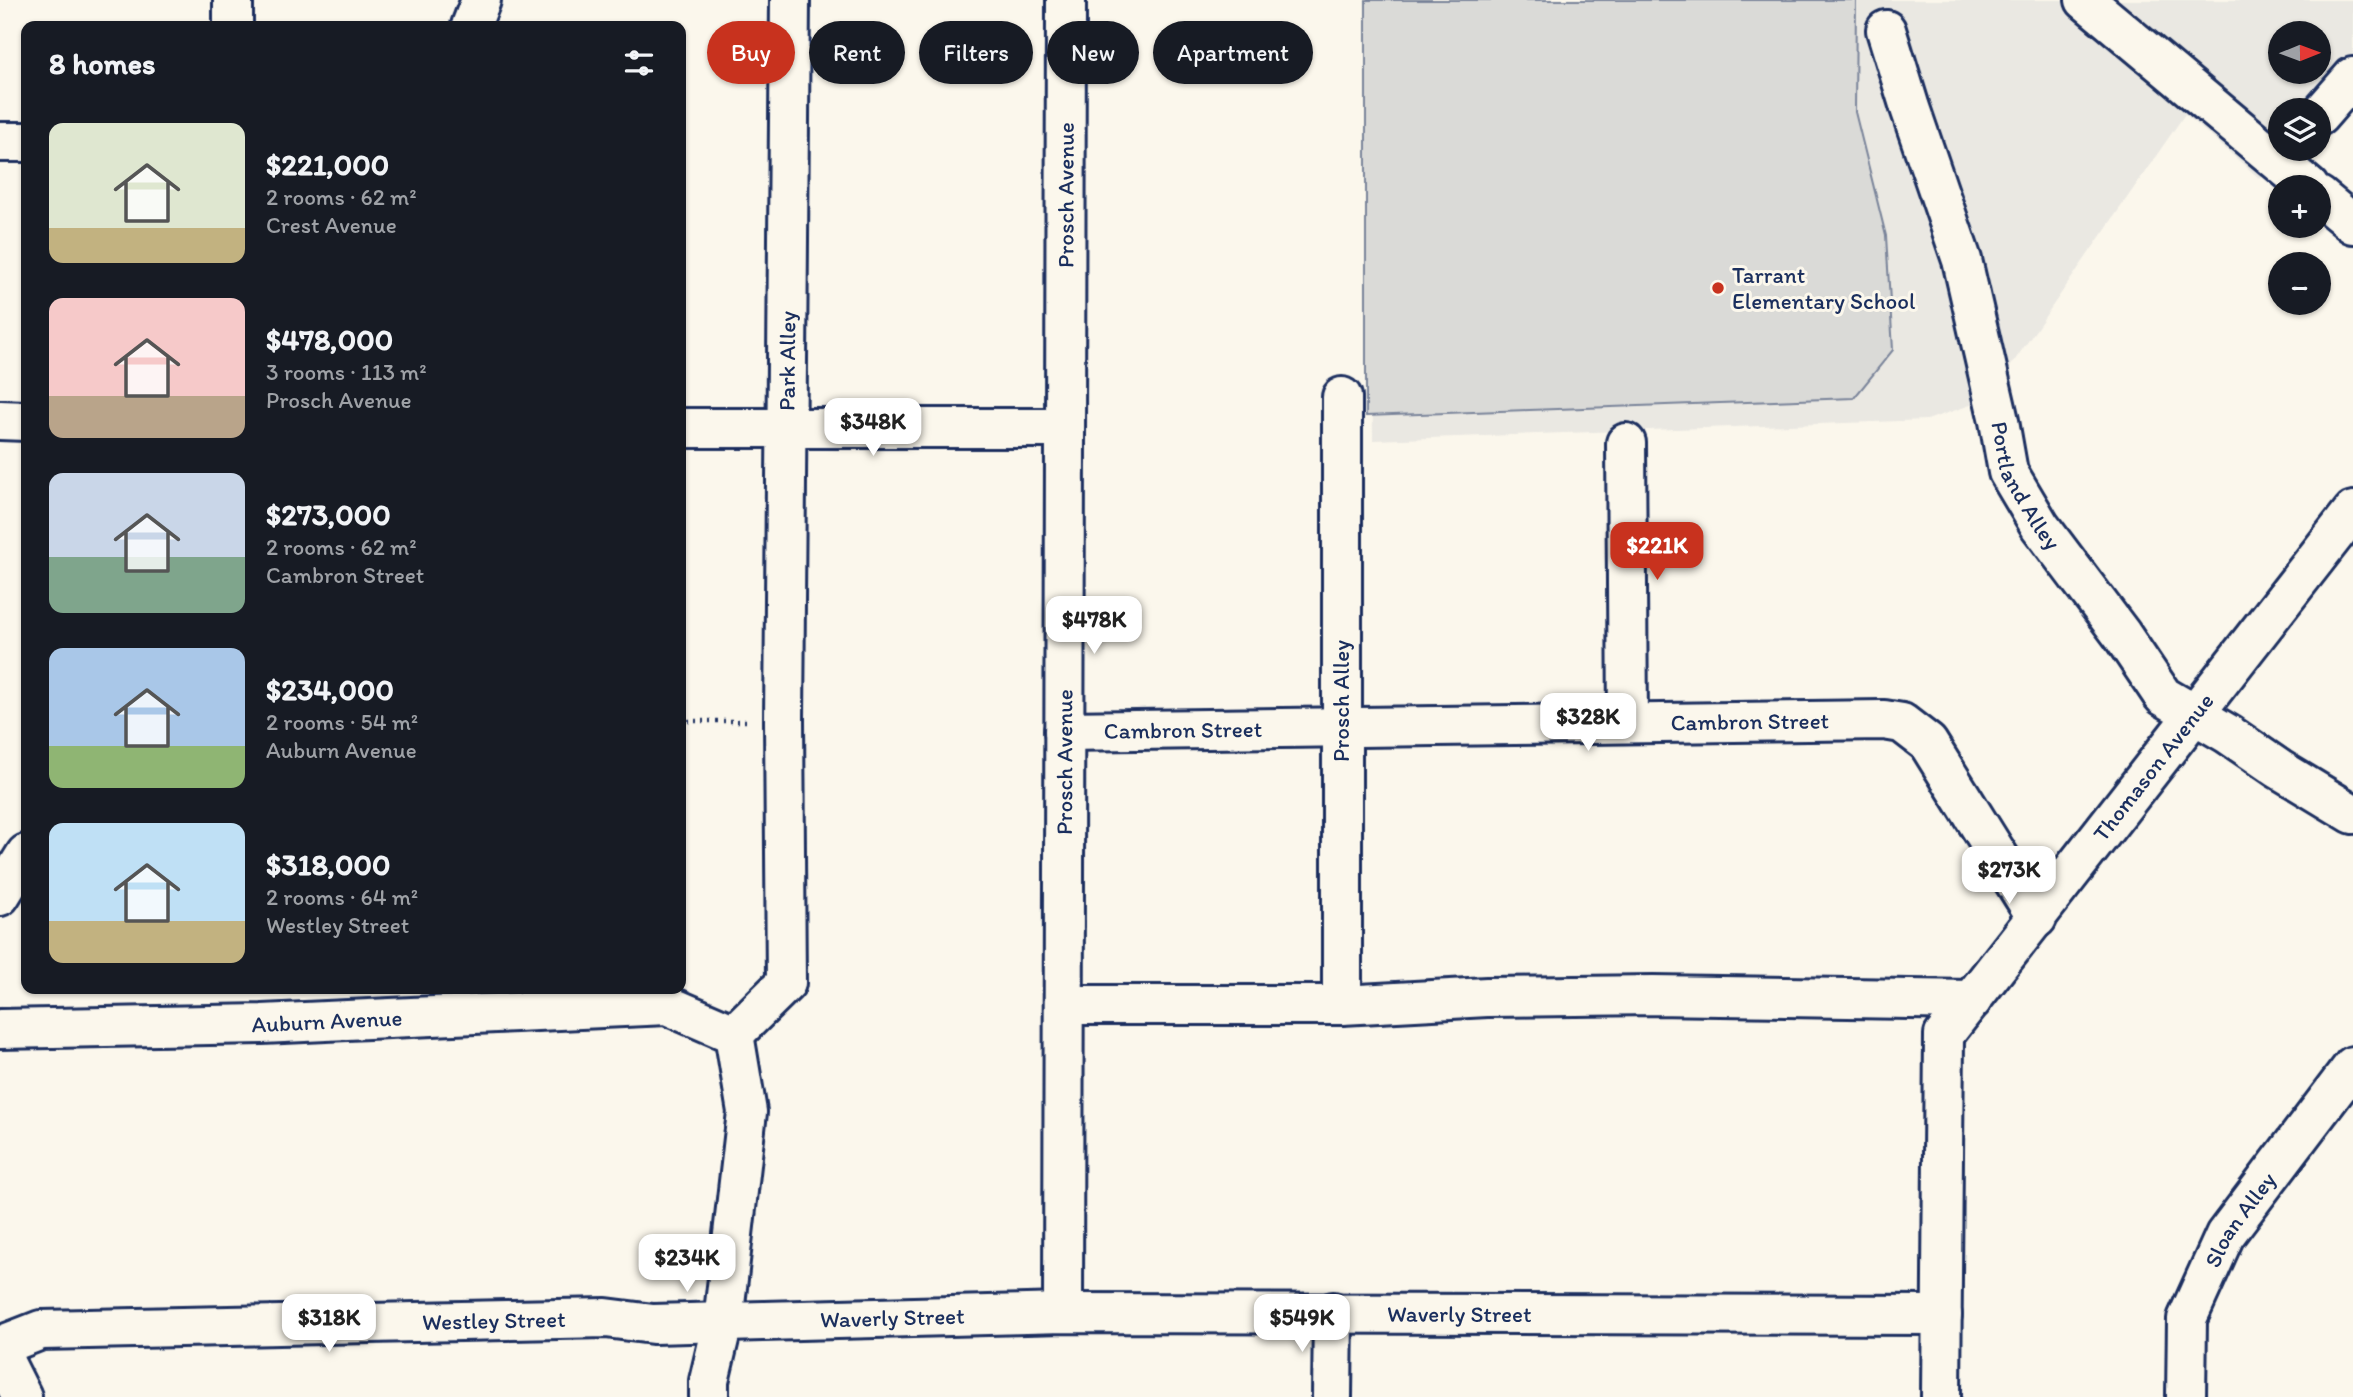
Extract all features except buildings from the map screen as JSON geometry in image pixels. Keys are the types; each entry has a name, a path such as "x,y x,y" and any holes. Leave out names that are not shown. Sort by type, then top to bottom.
{"street":[{"path":"233,0 233,21"},
{"path":"473,21 481,0"},
{"name":"Park Alley","path":"734,1034 786,983 783,721 790,0"},
{"name":"Prosch Avenue","path":"1063,1313 1066,0"},
{"path":"2085,0 2268,143"},
{"name":"Portland Alley","path":"1886,30 1962,260 2008,472 2040,526 2122,635 2163,696 2353,814"},
{"path":"2331,102 2353,77"},
{"path":"0,142 21,142"},
{"path":"2289,161 2300,175"},
{"path":"2331,205 2353,223"},
{"name":"Prosch Alley","path":"1342,397 1342,1005"},
{"path":"0,420 21,421"},
{"path":"686,428 1065,428"},
{"path":"1626,443 1628,722"},
{"name":"Thomason Avenue","path":"1941,1397 1944,1035 2353,511"},
{"name":"Cambron Street","path":"1064,732 1628,722 1884,720 1902,723 1927,743 2037,918"},
{"path":"0,896 21,862"},
{"path":"1064,1005 1342,1005 1487,997 1653,995 1972,1000"},
{"name":"Auburn Avenue","path":"0,1029 262,1024 667,1006 734,1034"},
{"path":"709,1397 709,1381 723,1322 747,1112 734,1034"},
{"name":"Sloan Alley","path":"2186,1397 2187,1319 2225,1235 2353,1066"},
{"path":"1332,1397 1333,1312"},
{"name":"Waverly Street","path":"723,1322 1063,1313 1942,1315"},
{"name":"Westley Street","path":"0,1346 41,1330 606,1318 653,1324 723,1322"},
{"path":"0,1353 22,1397"}],"path":[{"path":"686,721 783,721"}],"shaded area":[{"name":"Tarrant Elementary School","path":"1366,0 1856,0 1855,112 1886,236 1893,350 1854,398 1366,416"},
{"name":"Tarrant Elementary School","path":"1368,0 2353,0 2353,66 2326,98 2268,98 2268,161 2274,161 2259,178 2185,114 1988,399 1927,420 1373,440"}],"place":[{"name":"Tarrant Elementary School","path":"1718,288"}]}
